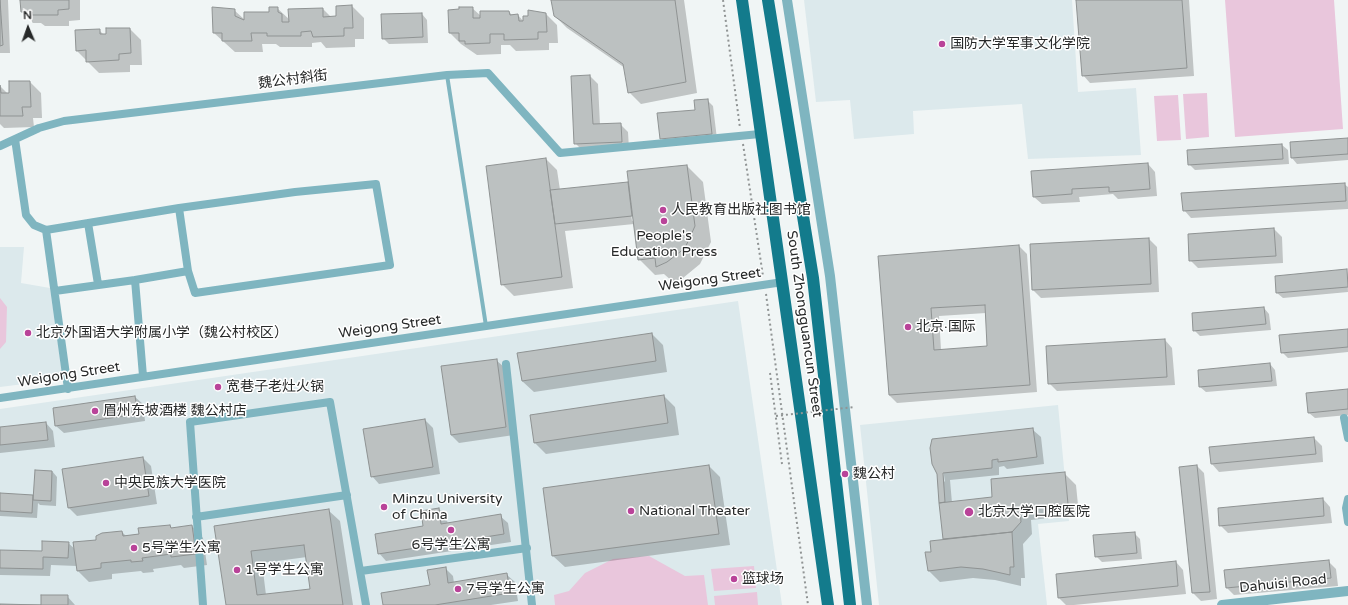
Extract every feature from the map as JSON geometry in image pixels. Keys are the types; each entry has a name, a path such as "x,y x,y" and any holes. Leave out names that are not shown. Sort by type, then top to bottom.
{"main road":[{"name":"South Zhongguancun Street","path":"742,0 828,605"},
{"name":"South Zhongguancun Street","path":"768,0 813,278 850,605"}],"street":[{"name":"South Zhongguancun Street","path":"788,0 830,276 867,605"},
{"name":"魏公村斜街","path":"0,146 39,128 64,121 447,75 488,73 560,153 742,136"},
{"path":"742,136 760,134"},
{"path":"15,139 26,215 34,225 46,230 179,208 294,192 376,184 390,265 195,293 188,271 179,208"},
{"path":"88,223 98,284"},
{"path":"46,230 68,389"},
{"path":"54,291 188,271"},
{"path":"135,280 143,376"},
{"name":"Weigong Street","path":"0,398 783,282"},
{"path":"506,364 532,605"},
{"path":"203,605 190,422 330,402 366,605"},
{"path":"1344,418 1348,438"},
{"path":"196,517 347,495"},
{"path":"1348,498 1346,508 1348,522"},
{"path":"361,571 527,548"},
{"name":"Dahuisi Road","path":"1222,605 1348,591"}],"lane":[{"path":"447,75 486,326"}],"path":[{"path":"723,0 765,285 808,605"},
{"path":"770,373 782,464"},
{"path":"776,416 854,407"}],"shaded area":[{"name":"国防大学军事文化学院","path":"804,0 1072,0 1078,92 1136,88 1141,155 1028,159 1022,104 913,111 914,134 854,139 850,100 816,102"},
{"path":"1225,0 1334,0 1343,129 1235,137"},
{"path":"1207,93 1209,137 1186,139 1183,94"},
{"path":"1178,95 1181,140 1157,141 1154,96"},
{"name":"北京外国语大学附属小学（魏公村校区）","path":"0,247 24,247 21,283 50,288 63,379 0,387"},
{"path":"0,298 7,307 6,342 0,349"},
{"name":"Minzu University of China","path":"738,301 782,605 0,605 0,409"},
{"name":"北京大学口腔医院","path":"1058,405 1069,521 1038,524 1047,605 879,605 860,425"},
{"path":"649,556 685,576 704,575 708,605 555,605 554,595 569,591 585,573 613,559"},
{"name":"篮球场","path":"754,566 756,588 714,591 711,569"},
{"name":"篮球场","path":"757,592 758,605 715,605 714,596"}],"building":[{"path":"0,0 3,45 0,46"},
{"path":"20,0 69,0 69,9 58,10 58,15 32,15 32,12 21,12"},
{"path":"551,0 675,0 686,82 628,93 623,64 554,16"},
{"path":"1076,0 1182,0 1187,68 1082,76"},
{"path":"352,5 353,28 344,28 344,36 313,37 311,31 301,32 301,36 267,36 267,33 251,33 252,41 222,41 222,33 213,33 212,7 235,9 235,16 244,20 244,12 269,12 269,7 278,7 278,12 282,14 282,22 289,22 288,9 323,8 323,17 336,16 336,6"},
{"path":"459,7 473,7 473,18 480,18 480,11 509,11 510,15 518,14 519,21 523,21 523,16 528,16 528,10 546,13 547,32 538,32 538,39 504,40 504,34 490,34 490,43 465,44 465,41 459,41 459,33 449,33 448,10 459,9"},
{"path":"422,13 423,37 382,39 381,14"},
{"path":"106,28 130,28 131,53 119,54 119,60 86,62 86,50 76,51 75,30 100,29 100,34 106,34"},
{"path":"590,75 593,124 621,123 622,142 574,144 571,76"},
{"path":"9,81 30,81 31,107 22,107 23,116 0,116 0,85 1,93 9,93"},
{"path":"708,99 712,134 660,139 657,113 695,110 694,100"},
{"path":"1348,138 1348,154 1291,158 1290,142"},
{"path":"1282,144 1283,159 1188,165 1187,150"},
{"path":"546,158 562,277 501,285 486,166"},
{"path":"1148,163 1150,189 1109,192 1109,187 1072,189 1072,194 1033,197 1031,171"},
{"name":"People's Education Press","path":"687,165 695,226 685,248 667,262 656,267 655,258 638,260 627,171"},
{"path":"628,182 632,216 555,224 550,190"},
{"path":"1345,183 1346,201 1183,211 1181,193"},
{"path":"1274,228 1276,256 1189,261 1188,234"},
{"path":"1149,238 1151,284 1032,290 1030,244"},
{"name":"北京·国际","path":"1019,245 1030,385 889,395 878,256","holes":["985,305 987,346 934,350 931,308"]},
{"path":"1347,269 1348,287 1276,293 1275,276"},
{"path":"1264,307 1266,324 1193,331 1192,313"},
{"path":"1348,329 1348,347 1281,353 1279,335"},
{"path":"652,333 656,361 522,381 517,353"},
{"path":"1165,339 1167,377 1048,384 1046,346"},
{"path":"497,359 506,427 451,435 441,366"},
{"path":"1270,363 1272,381 1199,387 1198,370"},
{"path":"1348,389 1348,409 1308,413 1306,393"},
{"path":"664,395 668,423 534,443 530,415"},
{"name":"眉州东坡酒楼 魏公村店","path":"135,396 138,414 55,426 53,408"},
{"path":"425,419 433,467 371,477 363,429"},
{"path":"46,422 48,440 0,445 0,427"},
{"path":"1033,428 1037,457 998,462 998,459 992,460 992,468 943,473 945,502 939,503 937,474 932,464 930,448 932,439"},
{"path":"1314,437 1316,454 1211,464 1209,447"},
{"name":"中央民族大学医院","path":"143,457 149,496 68,508 62,469"},
{"name":"National Theater","path":"709,465 719,534 552,556 543,488"},
{"path":"1197,465 1210,592 1192,593 1179,467"},
{"path":"35,470 52,471 51,501 33,500"},
{"path":"1065,472 1068,504 1020,509 1021,522 1012,532 943,539 939,503 992,497 991,479"},
{"path":"0,493 33,495 32,513 0,511"},
{"path":"1323,498 1324,516 1219,526 1218,508"},
{"name":"6号学生公寓","path":"439,508 441,524 501,514 504,534 378,554 375,534 423,526 421,511"},
{"name":"1号学生公寓","path":"329,509 343,605 226,605 214,526","holes":["304,545 310,589 257,595 251,551"]},
{"name":"5号学生公寓","path":"170,525 171,528 192,525 196,554 171,557 171,554 142,558 143,561 131,562 131,560 101,563 101,568 77,571 73,542 96,540 96,536 102,533 122,531 123,536 139,534 138,528"},
{"path":"1012,532 1014,567 1010,567 1010,575 983,569 961,567 928,571 925,552 931,552 930,541"},
{"path":"1135,532 1137,553 1095,557 1093,535"},
{"path":"42,541 69,542 68,558 43,557 43,569 0,568 0,550 42,551"},
{"path":"1329,560 1331,578 1226,588 1224,570"},
{"path":"1176,561 1178,586 1058,598 1056,574"},
{"name":"7号学生公寓","path":"446,567 448,583 507,573 510,593 435,605 383,605 381,593 430,585 427,570"},
{"path":"41,595 68,595 68,605 41,605"},
{"path":"0,604 41,605 0,605"}],"place":[{"name":"国防大学军事文化学院","path":"942,44"},
{"name":"人民教育出版社图书馆","path":"663,210"},
{"name":"People's Education Press","path":"664,221"},
{"name":"北京·国际","path":"908,327"},
{"name":"北京外国语大学附属小学（魏公村校区）","path":"28,333"},
{"name":"宽巷子老灶火锅","path":"218,387"},
{"name":"眉州东坡酒楼 魏公村店","path":"95,411"},
{"name":"魏公村","path":"845,474"},
{"name":"中央民族大学医院","path":"106,483"},
{"name":"Minzu University of China","path":"384,507"},
{"name":"National Theater","path":"631,511"},
{"name":"北京大学口腔医院","path":"969,512"},
{"name":"6号学生公寓","path":"451,530"},
{"name":"5号学生公寓","path":"134,548"},
{"name":"1号学生公寓","path":"237,570"},
{"name":"篮球场","path":"734,579"},
{"name":"7号学生公寓","path":"458,589"}]}
